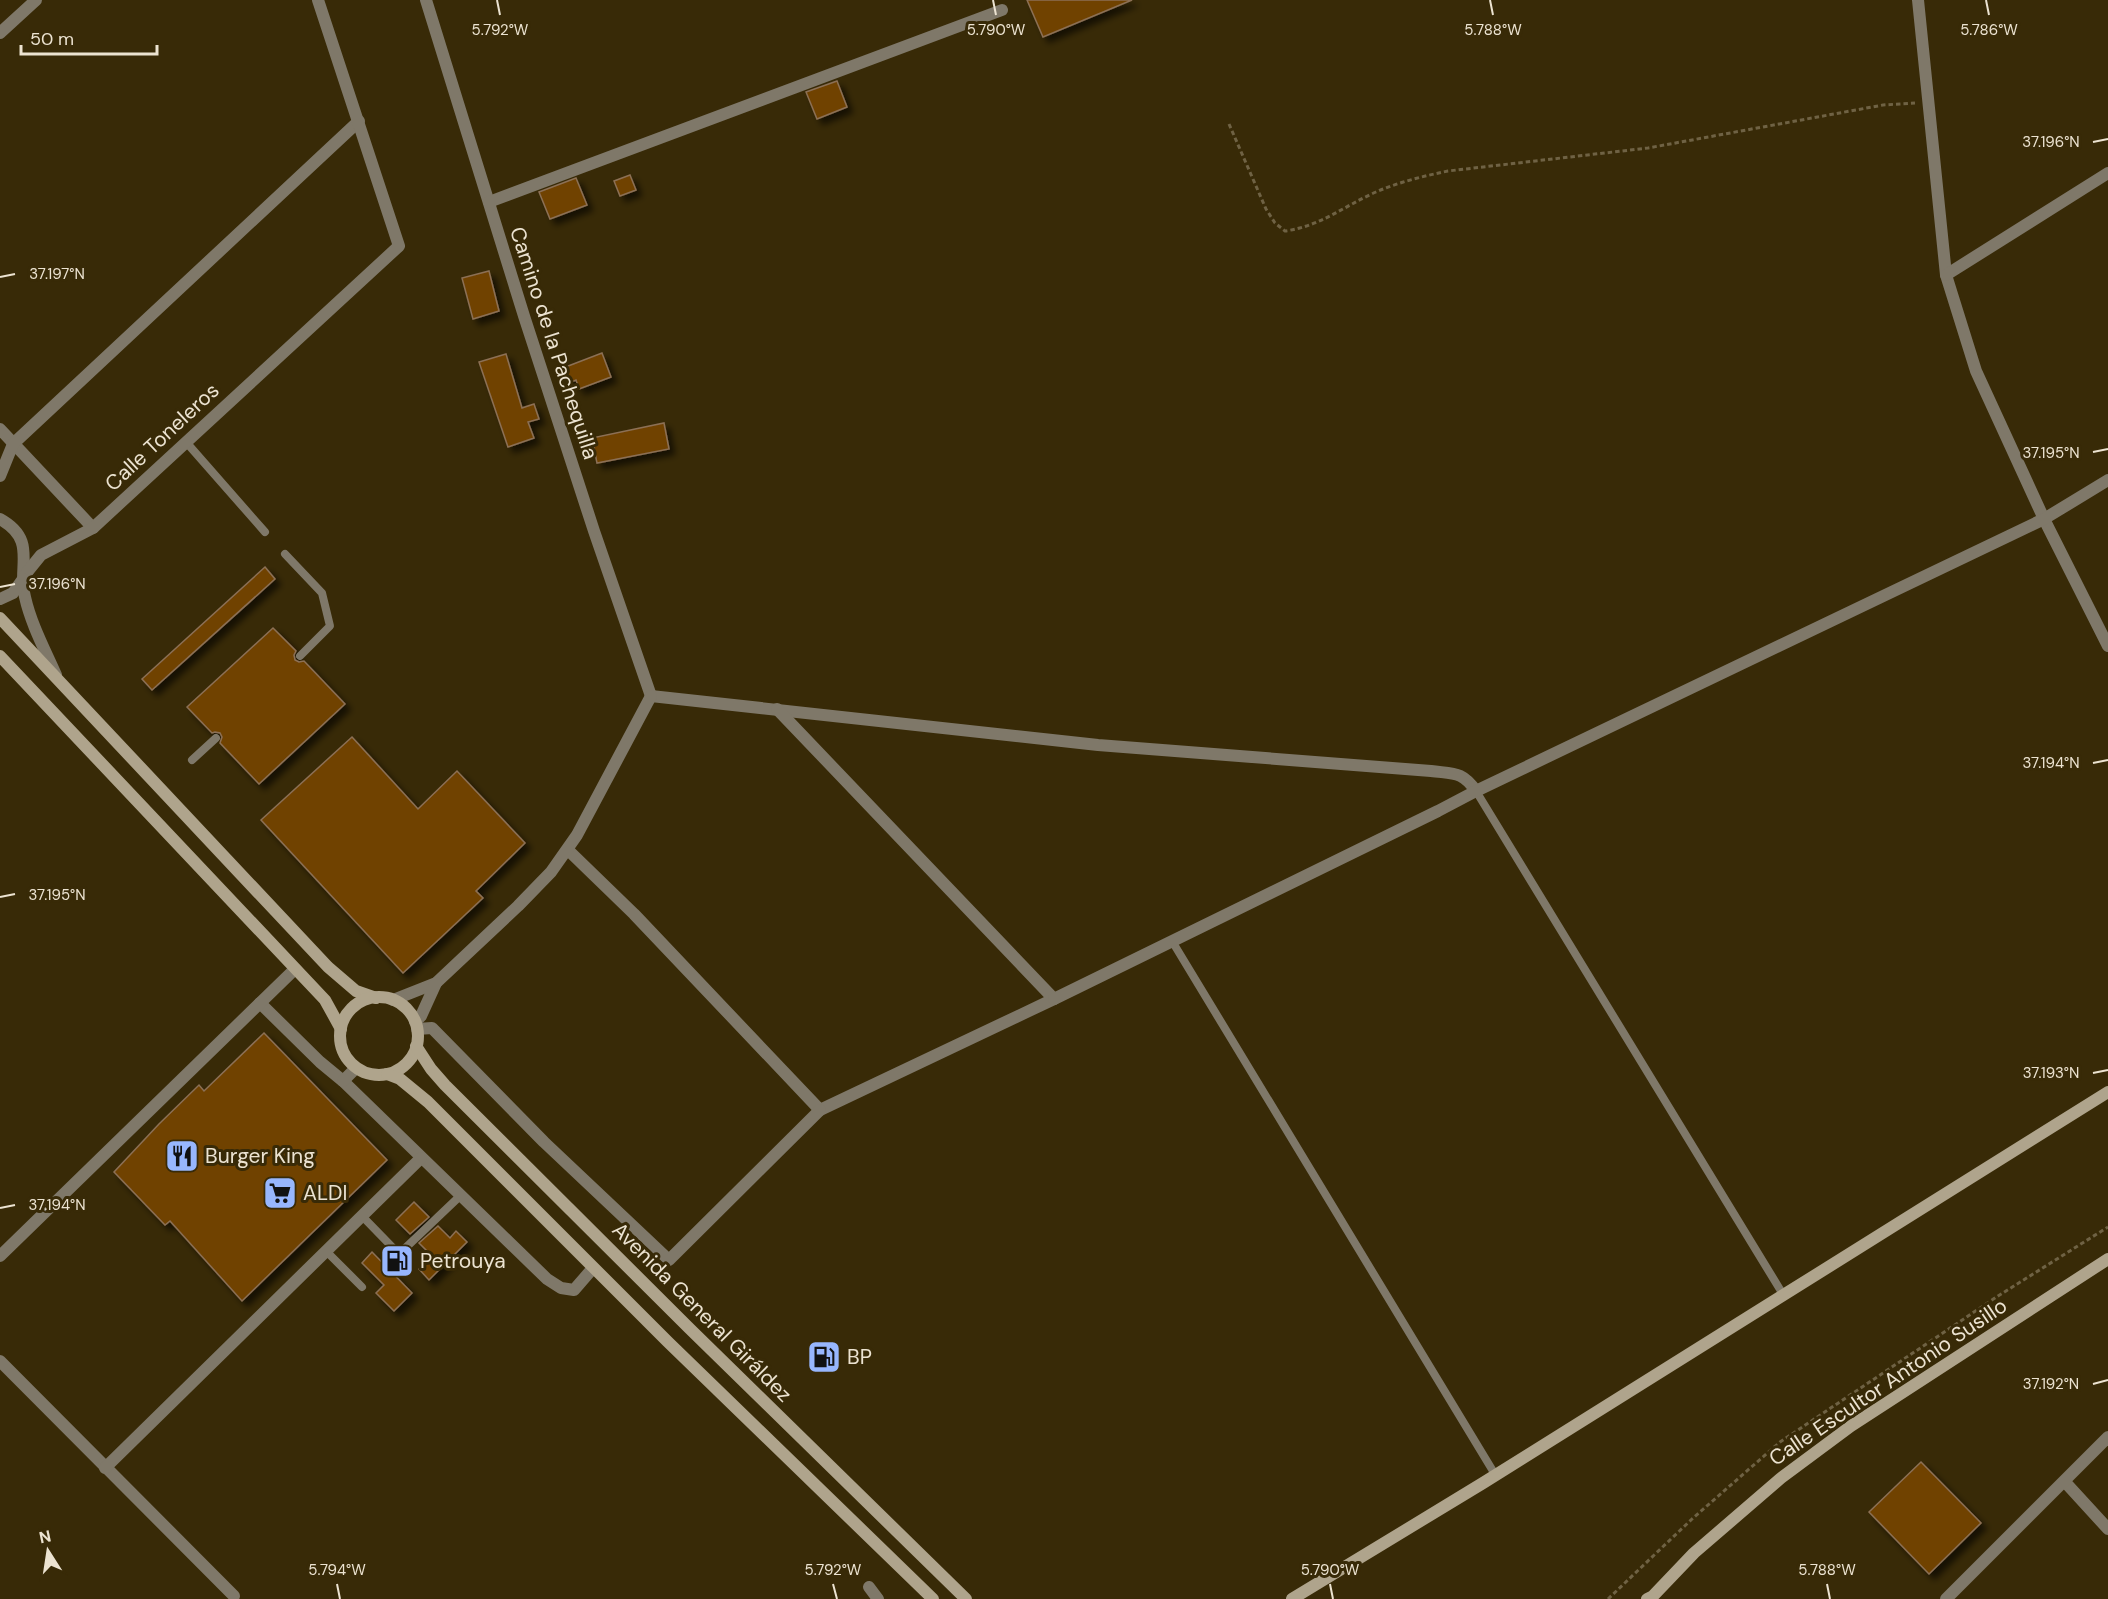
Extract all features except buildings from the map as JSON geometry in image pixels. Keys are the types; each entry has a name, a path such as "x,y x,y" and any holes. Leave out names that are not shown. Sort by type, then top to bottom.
{"main road":[{"path":"0,618 328,967 356,991 376,998 393,1000 405,1008 416,1025 417,1046 407,1063 387,1074 369,1074 356,1068 342,1049 341,1029 345,1017 363,1001 376,998"},
{"path":"0,656 325,1000 341,1029"},
{"name":"Avenida General Giráldez","path":"417,1046 431,1069 445,1085 966,1599"},
{"name":"Avenida General Giráldez","path":"387,1074 400,1079 428,1102 593,1269 933,1599"},
{"path":"1292,1599 1496,1476 2108,1092"},
{"name":"Calle Escultor Antonio Susillo","path":"1651,1598 1694,1553 1781,1478 1851,1426 2108,1259"}],"street":[{"path":"0,33 36,0"},
{"path":"0,476 14,444 359,121 318,0"},
{"name":"Camino de la Pachequilla","path":"426,0 594,531 651,696"},
{"path":"1918,0 1946,274 1976,371 2044,519 2108,646"},
{"path":"489,202 1002,10"},
{"name":"Calle Toneleros","path":"0,599 13,593 41,555 93,528 399,246 359,121"},
{"path":"1946,274 2108,173"},
{"path":"0,429 93,528"},
{"path":"424,1008 425,1017 432,1028 544,1142 669,1260 820,1110 1054,999 1476,791 2044,519 2108,480"},
{"path":"0,519 10,525 21,540 25,556 24,597 56,675"},
{"path":"393,1000 436,982 541,884 568,850 651,696 1098,745 1431,771 1461,775 1476,791"},
{"path":"777,709 1054,999"},
{"path":"568,850 634,914 820,1110"},
{"path":"0,1256 295,969"},
{"path":"432,1028 416,1025 436,982"},
{"path":"260,1003 547,1279 561,1288 574,1290 593,1269"},
{"path":"343,1081 356,1068"},
{"path":"105,1468 422,1158"},
{"path":"0,1361 234,1596"},
{"path":"1947,1599 2108,1437"},
{"path":"2065,1482 2108,1529"},
{"path":"869,1587 878,1599"}],"lane":[{"path":"186,442 266,532"},
{"path":"285,554 322,593 330,626 300,656"},
{"path":"192,760 216,738"},
{"path":"1476,791 1784,1296"},
{"path":"1172,941 1496,1476"},
{"path":"362,1216 399,1254 460,1196"},
{"path":"326,1251 363,1287"}],"path":[{"path":"1229,124 1266,209 1275,223 1285,231 1304,228 1396,185 1448,171 1648,148 1883,105 1929,101"},
{"path":"1608,1599 1692,1519 1780,1442 1998,1296 2108,1227"}],"place":[{"name":"Burger King","path":"182,1156"},
{"name":"ALDI","path":"280,1193"},
{"name":"Petrouya","path":"397,1261"},
{"name":"BP","path":"824,1357"}]}
